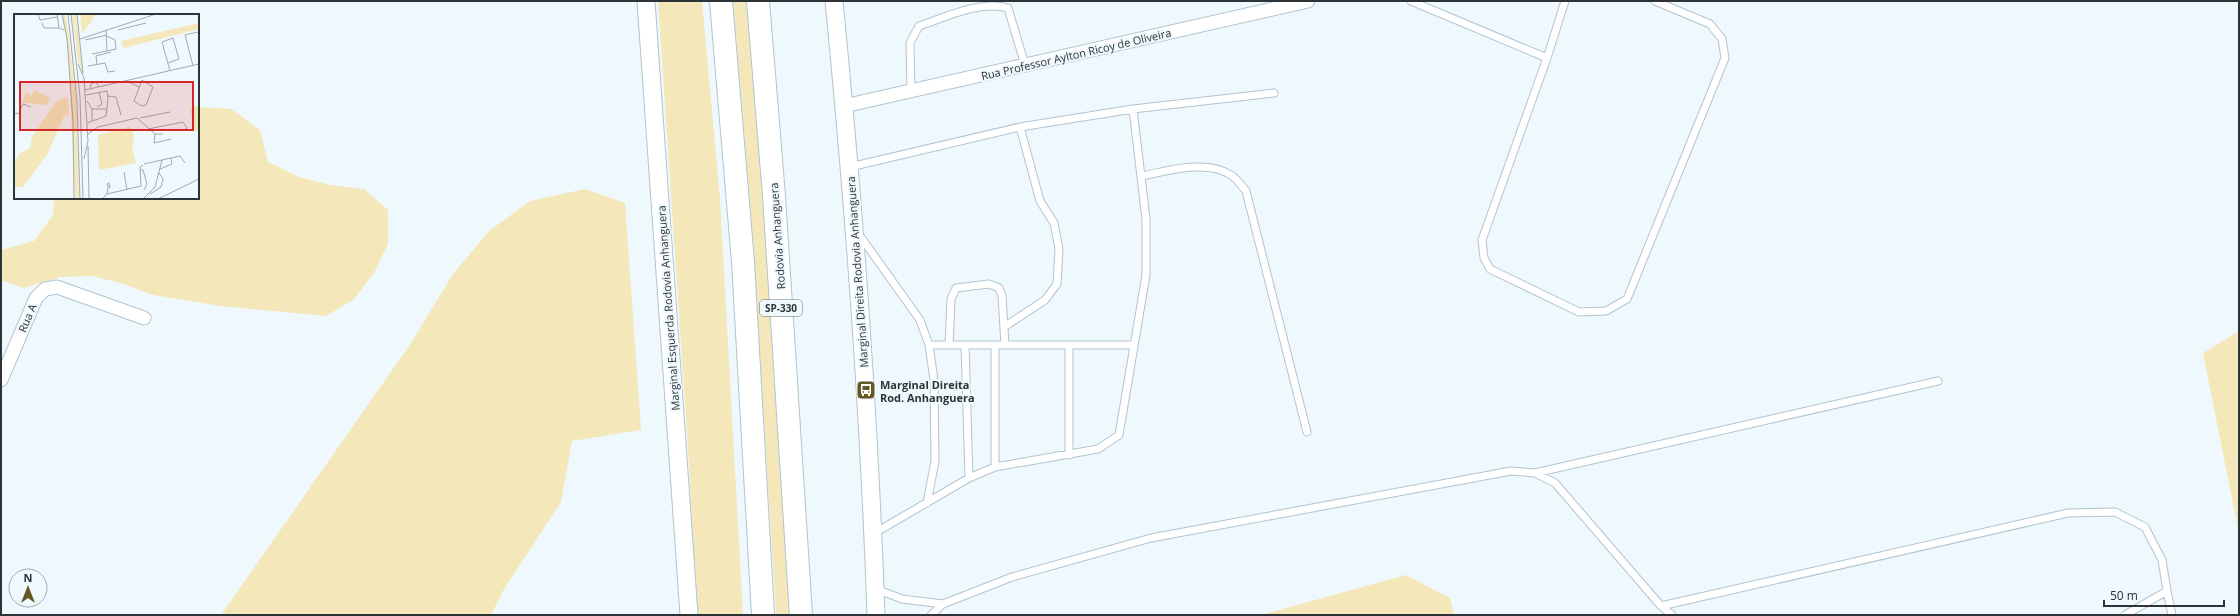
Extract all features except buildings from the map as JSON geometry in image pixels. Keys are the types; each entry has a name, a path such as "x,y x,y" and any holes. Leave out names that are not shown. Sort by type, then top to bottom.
{"highway":[{"name":"SP-330","path":"721,1 742,248 763,615"},
{"name":"Rodovia Anhanguera","path":"758,1 774,196 801,615"}],"street":[{"name":"Marginal Esquerda Rodovia Anhanguera","path":"646,1 689,615"},
{"name":"Marginal Direita Rodovia Anhanguera","path":"834,1 850,167 866,390 876,615"},
{"name":"Rua Professor Aylton Ricoy de Oliveira","path":"844,106 1308,1"},
{"name":"Rua A","path":"1,380 36,298 45,290 57,287 144,318"}],"lane":[{"path":"1411,1 1547,58"},
{"path":"1565,1 1547,58 1482,240 1484,258 1490,268 1580,312 1606,311 1627,299 1725,58 1722,39 1710,24 1655,1"},
{"path":"911,91 910,44 919,26 982,4 997,3 1008,8 1025,65"},
{"path":"850,167 1020,127 1133,109 1274,93"},
{"path":"873,534 969,478 995,467 1098,449 1120,435 1146,275 1146,219 1133,109"},
{"path":"1004,327 1045,300 1057,284 1059,249 1054,223 1040,201 1020,127"},
{"path":"1141,176 1194,167 1216,169 1232,176 1246,191 1307,432"},
{"path":"854,228 920,320 929,346 934,380 935,461 927,503"},
{"path":"949,346 951,299 956,288 989,284 999,288 1002,296 1005,346"},
{"path":"929,346 1134,346"},
{"path":"965,346 969,478"},
{"path":"995,346 995,467"},
{"path":"1069,455 1070,346"},
{"path":"931,615 943,604 1012,577 1151,538 1510,471 1535,473 1938,381"},
{"path":"1535,473 1555,483 1661,606 1672,615"},
{"path":"1661,606 2068,513 2115,512 2145,527 2162,560 2172,615"},
{"path":"876,588 902,599 943,604"},
{"path":"2125,615 2167,591"}],"shaded area":[{"path":"658,1 702,1 720,198 743,615 696,615 689,464"},
{"path":"733,1 750,1 792,615 776,615 753,245"},
{"path":"199,107 231,109 260,130 268,162 299,177 330,185 364,189 388,210 388,244 374,273 353,300 326,316 220,306 153,295 124,284 92,276 61,277 23,288 1,280 1,250 34,241 53,215 54,199 199,199"},
{"path":"585,189 625,203 641,430 572,441 561,502 503,591 491,615 221,615 411,343 453,274 489,231 530,201"},
{"path":"2239,331 2239,534 2203,353"},
{"path":"1406,575 1450,598 1454,615 1261,615"}],"place":[{"name":"Marginal Direita Rod. Anhanguera","path":"866,390"}]}
